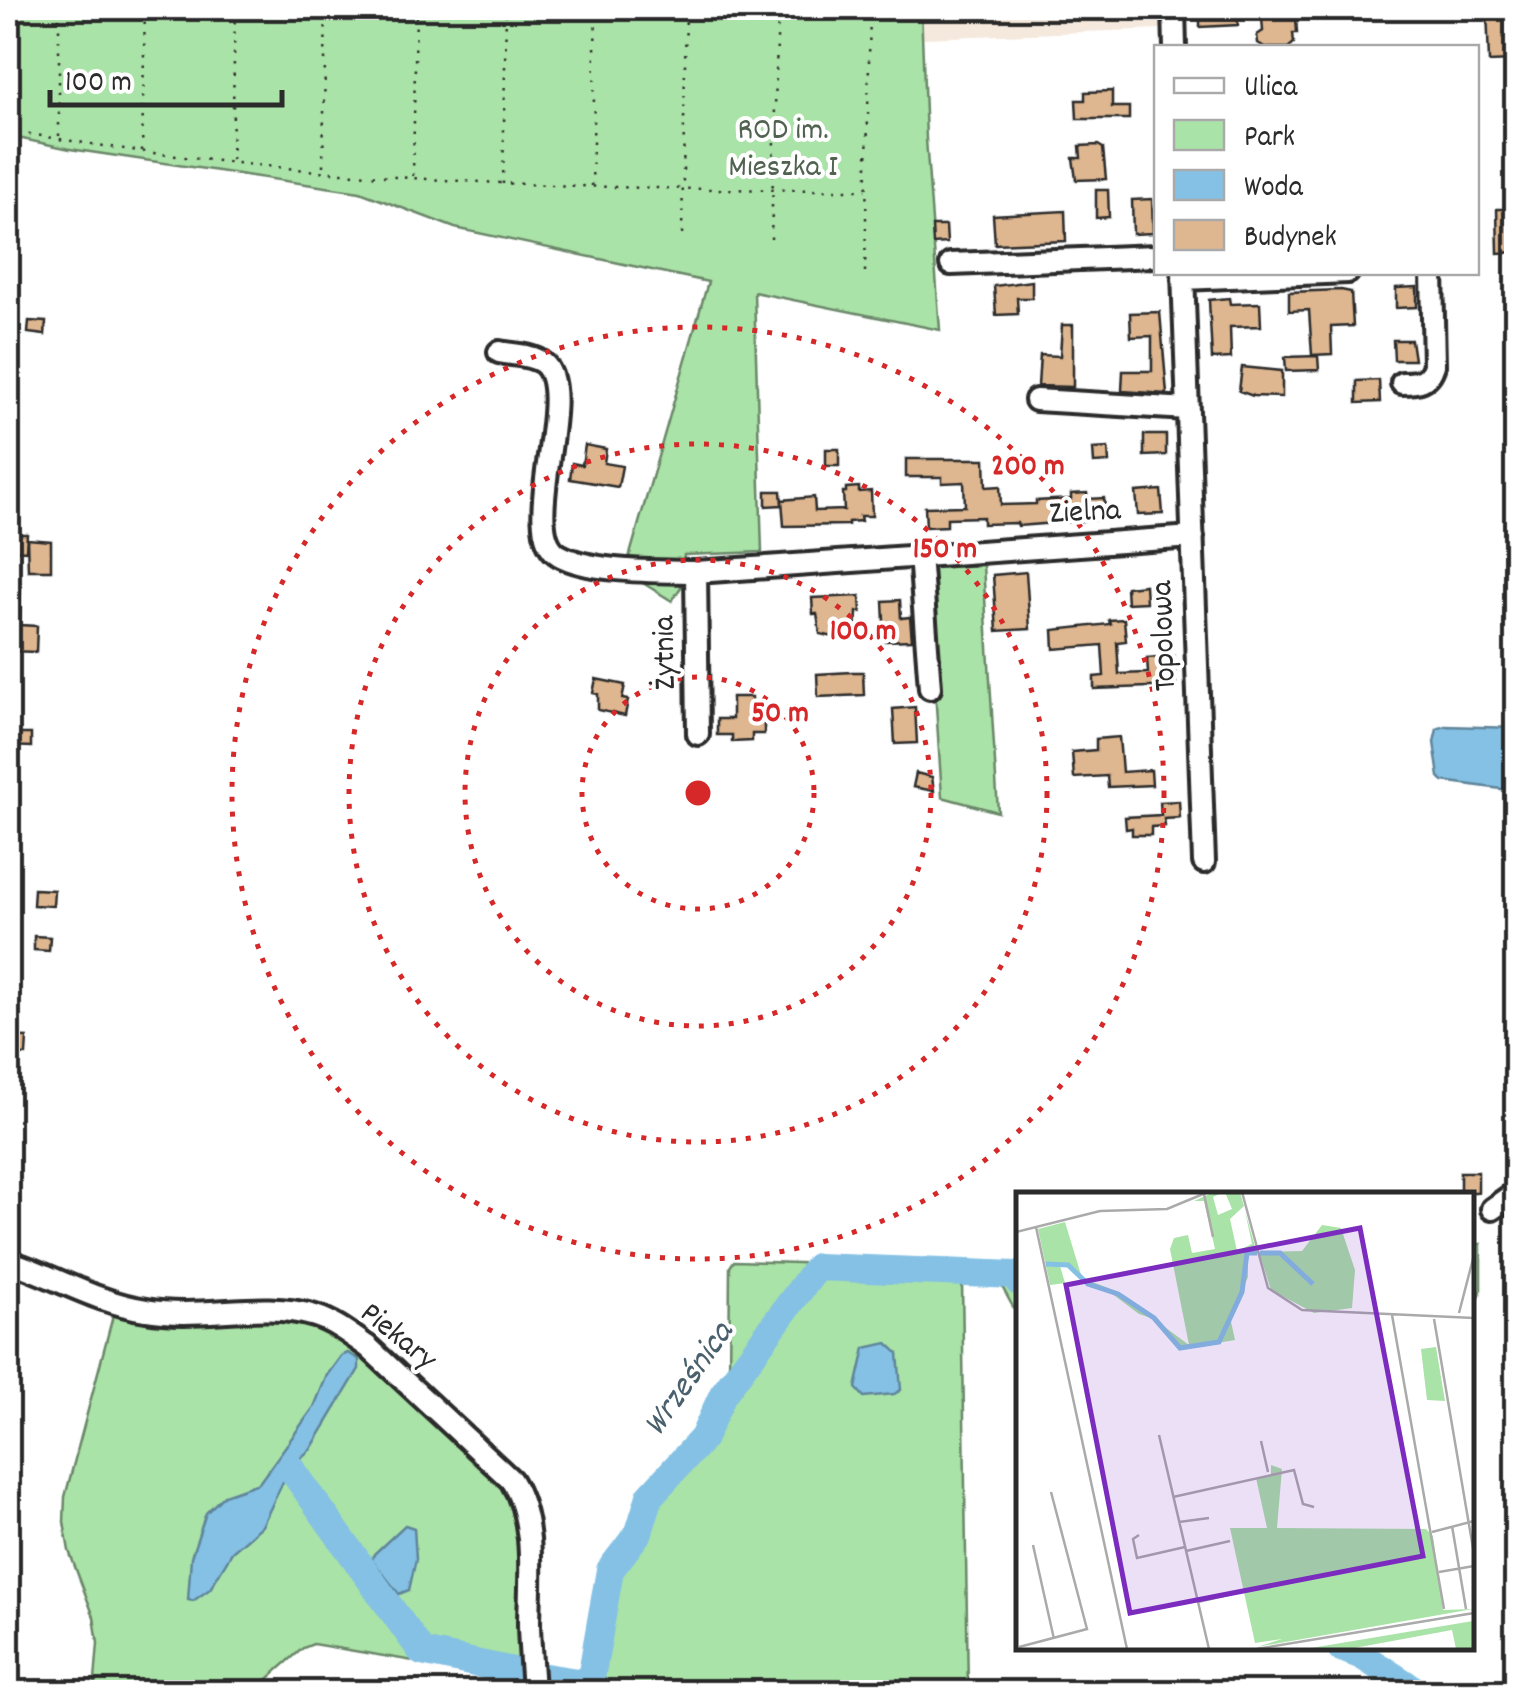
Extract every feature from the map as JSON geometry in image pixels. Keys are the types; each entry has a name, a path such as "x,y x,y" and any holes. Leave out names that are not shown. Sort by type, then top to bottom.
{"street":[{"path":"1174,8 1175,45"},
{"path":"951,264 1154,256"},
{"name":"Topolowa","path":"1204,862 1183,276 1224,275"},
{"path":"1402,383 1425,380 1434,365 1432,275"},
{"name":"Zielna","path":"498,352 533,358 545,364 551,374 553,420 542,525 552,548 562,556 621,569 696,572 1193,537"},
{"path":"1036,400 1188,408"},
{"path":"920,554 930,688"},
{"name":"Żytnia","path":"696,572 698,734"},
{"path":"1492,1209 1516,1192"},
{"name":"Piekary","path":"8,1261 143,1310 182,1314 267,1310 317,1316 368,1347 511,1480 518,1492 531,1570 533,1692"}],"path":[{"path":"59,139 60,8"},
{"path":"142,153 144,8"},
{"path":"232,160 236,8"},
{"path":"323,169 326,8"},
{"path":"412,178 416,8"},
{"path":"503,184 506,8"},
{"path":"592,188 596,8"},
{"path":"682,234 686,8"},
{"path":"771,239 778,8"},
{"path":"864,272 870,8"},
{"path":"8,130 142,153 412,178 592,188 866,190"}],"shaded area":[{"path":"921,8 1160,8 1162,29 923,38"}],"green space":[{"name":"ROD im. Mieszka I","path":"8,8 921,8 940,330 754,292 762,552 684,555 681,587 672,601 625,572 708,282 455,228 360,192 70,149 8,136"},
{"path":"983,565 998,812 942,797 927,568"},
{"path":"1516,886 1516,966 1504,945 1511,888"},
{"path":"1474,1244 1481,1244 1481,1291 1474,1313"},
{"path":"734,1261 1016,1270 1016,1312 1001,1285 962,1281 968,1692 538,1692 536,1671 587,1680 607,1568 637,1529 646,1495 687,1451 688,1458 707,1440 726,1396 739,1380 729,1379 730,1267"},
{"path":"115,1308 290,1317 341,1335 510,1489 524,1552 526,1680 313,1644 303,1648 253,1692 94,1692 98,1643 94,1617 69,1551 65,1497"},
{"path":"1330,1650 1364,1650 1426,1692 1405,1692"}],"water":[{"path":"1516,728 1516,791 1443,781 1434,742 1437,729"},
{"path":"887,1343 898,1353 901,1390 864,1397 856,1388 865,1348"},
{"path":"348,1353 359,1359 359,1369 311,1449 290,1467 262,1526 232,1552 210,1589 193,1601 188,1600 191,1557 206,1513 224,1495 259,1483 314,1407 327,1375"},
{"path":"405,1525 414,1528 416,1559 409,1590 399,1594 372,1560"}],"building":[{"path":"1237,8 1238,25 1200,27 1200,11"},
{"path":"1487,8 1510,8 1512,61 1489,62"},
{"path":"1296,17 1294,43 1258,43 1257,35 1263,31 1262,18"},
{"path":"1112,91 1112,107 1129,107 1129,119 1077,119 1076,100 1085,100 1085,92"},
{"path":"1080,146 1103,148 1106,179 1076,180 1073,158 1081,158"},
{"path":"1096,190 1108,190 1109,217 1096,218"},
{"path":"1152,199 1153,233 1133,234 1132,200"},
{"path":"1497,209 1513,209 1513,216 1516,215 1516,252 1498,253"},
{"path":"1065,211 1066,241 995,244 993,215"},
{"path":"932,226 946,226 947,243 933,244"},
{"path":"1032,281 1032,298 1017,298 1018,314 996,315 994,286"},
{"path":"1417,287 1417,307 1396,308 1396,288"},
{"path":"1289,292 1351,292 1353,326 1331,327 1332,354 1312,355 1309,310 1289,311"},
{"path":"1229,298 1230,304 1260,303 1261,326 1230,327 1231,358 1212,359 1209,300"},
{"path":"1160,312 1167,394 1122,391 1123,371 1152,371 1152,336 1131,337 1130,313"},
{"path":"29,321 46,322 45,335 28,333"},
{"path":"1062,325 1073,325 1073,387 1038,386 1040,355 1060,356"},
{"path":"1393,340 1411,340 1414,360 1394,360"},
{"path":"1318,356 1319,370 1286,371 1285,357"},
{"path":"1242,367 1282,371 1282,397 1253,396 1239,391"},
{"path":"1379,380 1380,402 1357,403 1357,381"},
{"path":"1144,435 1166,435 1166,455 1144,456"},
{"path":"585,445 606,449 604,463 622,466 618,487 570,479 572,463 582,465"},
{"path":"1108,448 1109,462 1094,463 1093,449"},
{"path":"826,449 839,449 839,466 826,466"},
{"path":"906,459 985,459 986,487 1000,486 1001,505 1036,504 1087,493 1088,499 1104,498 1106,519 1018,526 983,524 983,517 947,518 947,526 926,527 925,507 965,506 964,482 942,483 942,477 906,477"},
{"path":"859,487 859,492 871,491 872,516 860,516 861,521 848,525 784,526 782,500 814,497 815,511 844,510 843,492"},
{"path":"1161,490 1163,514 1138,515 1136,492"},
{"path":"766,491 781,491 782,505 766,506"},
{"path":"13,534 27,534 26,551 12,550"},
{"path":"27,539 51,541 51,570 28,570"},
{"path":"1026,572 1030,629 997,631 993,575"},
{"path":"1145,585 1146,602 1127,603 1126,587"},
{"path":"8,586 21,586 20,625 37,626 36,652 8,651"},
{"path":"860,596 856,633 838,638 820,634 812,598"},
{"path":"900,600 901,618 910,617 912,640 885,641 883,601"},
{"path":"1124,619 1126,641 1117,642 1119,674 1148,673 1147,658 1174,656 1176,686 1094,689 1094,677 1104,676 1102,645 1054,649 1053,630"},
{"path":"863,672 864,695 818,697 817,674"},
{"path":"596,679 625,685 625,716 598,710 598,694 593,693"},
{"path":"732,697 752,697 752,719 764,719 764,734 752,734 752,741 732,742 732,735 717,735 717,719 732,719"},
{"path":"915,707 917,743 895,744 893,709"},
{"path":"8,734 31,734 31,747 8,746"},
{"path":"1119,737 1122,772 1151,770 1152,785 1108,787 1107,776 1074,778 1072,752 1096,750 1096,739"},
{"path":"916,773 932,777 934,791 913,787"},
{"path":"1179,801 1180,818 1164,819 1165,826 1151,827 1151,835 1132,835 1132,828 1126,829 1125,817 1161,815 1160,802"},
{"path":"34,889 54,890 53,906 33,905"},
{"path":"34,936 50,937 49,951 34,950"},
{"path":"8,1037 27,1038 26,1055 8,1054"},
{"path":"1460,1172 1478,1172 1478,1192 1460,1192"}],"waterway":[{"name":"Wrześnica","path":"539,1676 590,1684 610,1570 639,1532 650,1496 703,1438 723,1394 817,1267 1016,1275"},
{"name":"Wrześnica","path":"290,1467 422,1652 523,1673"},
{"name":"Wrześnica","path":"1346,1650 1418,1692"}]}
